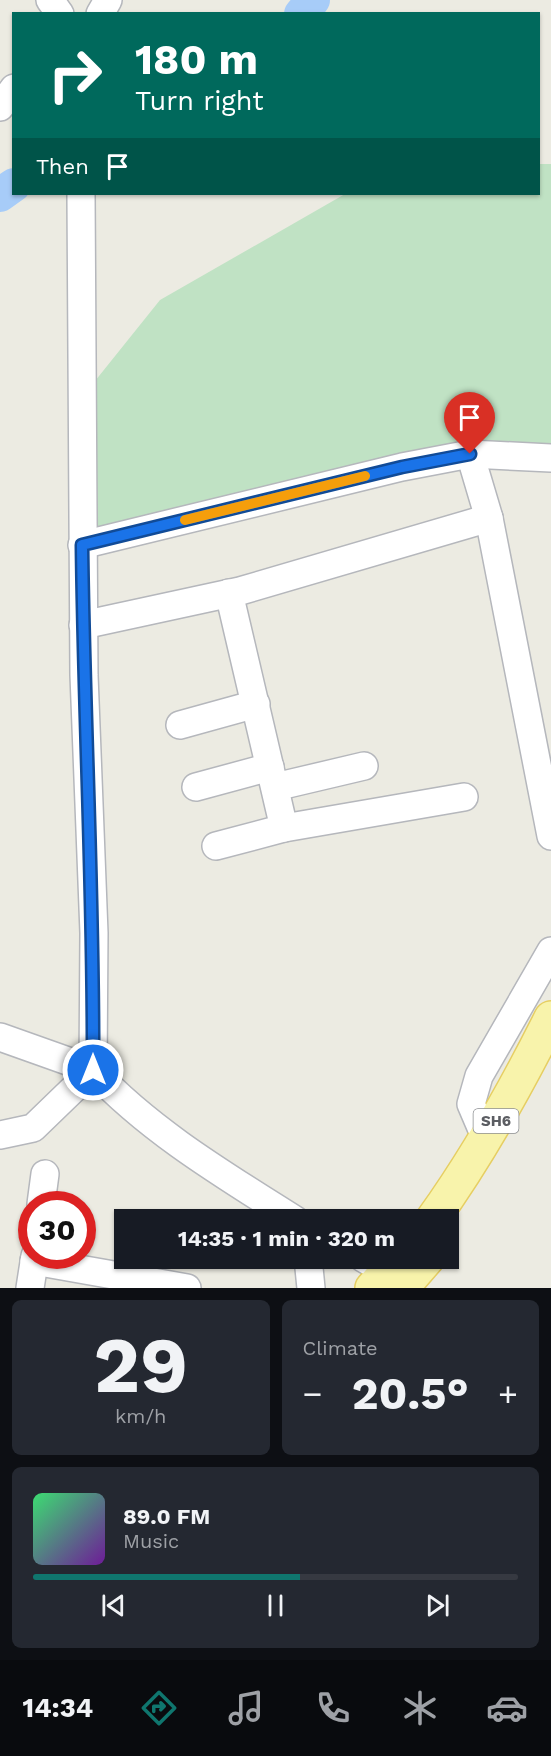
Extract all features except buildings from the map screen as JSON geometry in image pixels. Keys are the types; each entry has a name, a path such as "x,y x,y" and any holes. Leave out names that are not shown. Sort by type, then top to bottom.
{"main road":[{"name":"SH6","path":"439,1209 486,1139 520,1080 551,1018"},
{"name":"SH6","path":"459,1218 499,1158 551,1058"},
{"path":"391,1277 407,1269"}],"street":[{"path":"0,107 12,91"},
{"path":"0,1135 33,1128 93,1070 94,933 83,625 80,378 81,195"},
{"path":"82,545 402,467 470,454 551,458"},
{"path":"470,454 489,518 551,836"},
{"path":"83,625 230,593 489,518"},
{"path":"230,593 284,828"},
{"path":"180,725 256,704"},
{"path":"196,787 364,766"},
{"path":"216,846 284,828 464,797"},
{"path":"486,1139 471,1104 479,1076 551,951"},
{"path":"0,1037 93,1070 115,1093 209,1166 277,1209"},
{"path":"43,1191 45,1174"},
{"path":"30,1288 33,1269"},
{"path":"91,1269 187,1288"},
{"path":"309,1269 311,1288"}],"green space":[{"path":"540,164 551,164 551,446 91,535 95,381 160,300 343,195 540,195"}],"waterway":[{"path":"303,12 313,0"},
{"path":"0,195 12,186"}],"slow traffic":[{"path":"185,520 365,476"}],"route":[{"path":"93,1070 94,933 84,675 82,545 402,467 470,454"}]}
